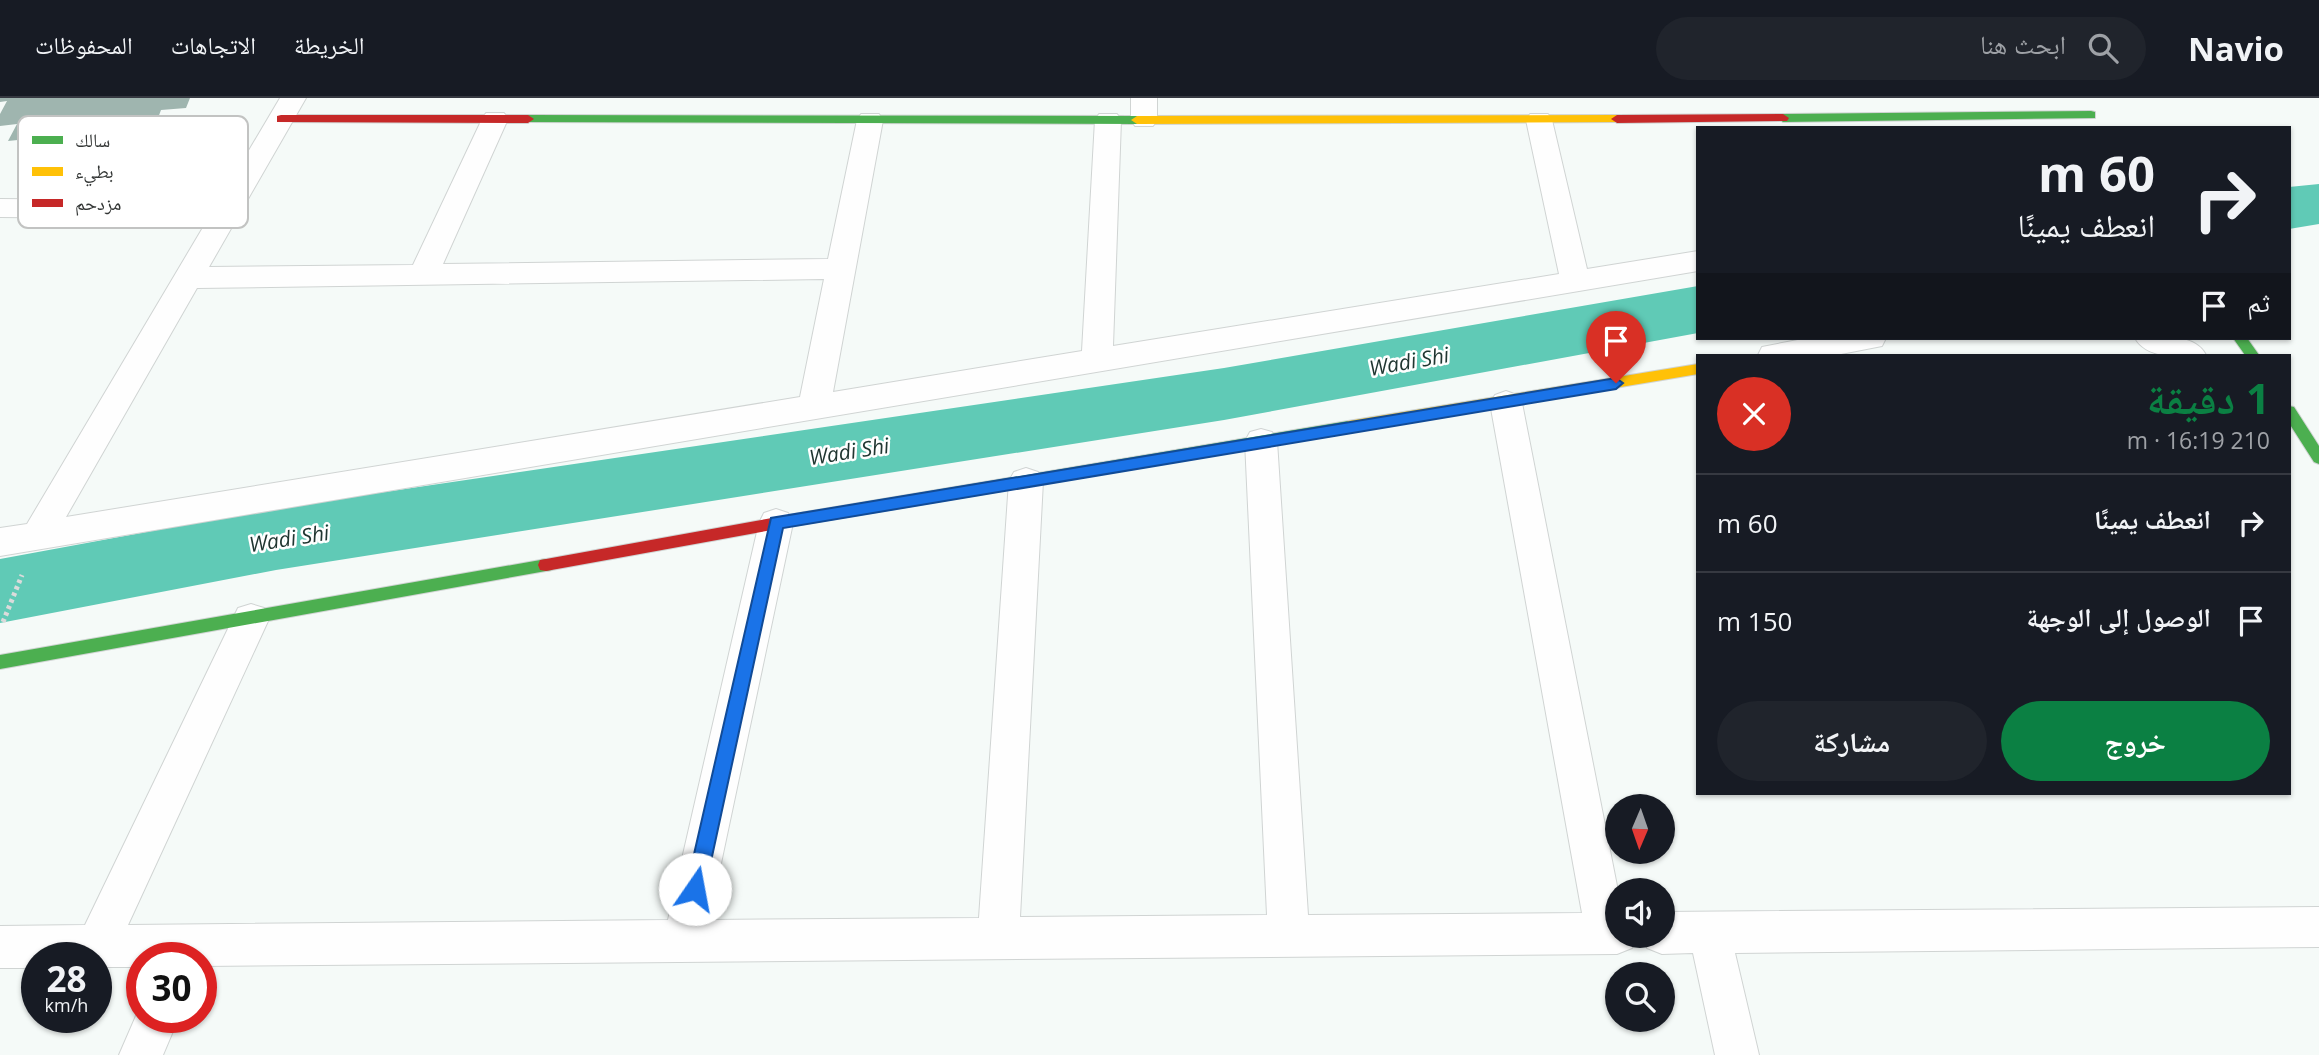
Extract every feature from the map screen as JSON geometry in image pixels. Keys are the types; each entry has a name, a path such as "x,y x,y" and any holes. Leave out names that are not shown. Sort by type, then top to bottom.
{"street":[{"path":"2079,98 2095,121"},
{"path":"248,174 287,109 495,119 1108,120 1144,109 1539,120 2095,121"},
{"path":"423,275 495,119"},
{"path":"814,407 870,120"},
{"path":"1097,360 1108,120"},
{"path":"1539,120 1574,282"},
{"path":"0,208 18,208"},
{"path":"38,535 215,228"},
{"path":"0,542 1696,261"},
{"path":"186,278 840,269"},
{"path":"1779,354 1859,340"},
{"path":"2155,340 2189,354"},
{"path":"0,662 251,620 776,523 1696,369"},
{"path":"1506,403 1605,903"},
{"path":"2291,414 2319,458"},
{"path":"1261,442 1289,936"},
{"path":"998,939 1026,481"},
{"path":"684,941 776,523"},
{"path":"99,942 251,620"},
{"path":"1675,933 2319,927"},
{"path":"1709,932 1738,1055"},
{"path":"217,950 684,941 1605,933"},
{"path":"0,947 21,947"},
{"path":"141,1055 150,1033"}],"path":[{"path":"0,631 25,568"}],"building":[{"path":"0,98 190,98 186,108 161,110 159,116 18,116 18,140 8,141 17,124 0,126 0,114 7,101 0,102"}],"waterway":[{"name":"Wadi Shi","path":"2291,208 2319,204"},
{"name":"Wadi Shi","path":"0,591 276,539 1224,394 1696,309"}],"traffic: fast":[{"path":"1783,118 2091,115"},
{"path":"528,119 1137,120"},
{"path":"2241,340 2251,354"},
{"path":"2291,414 2319,458"},
{"path":"805,518 1348,427"},
{"path":"0,662 546,565"}],"traffic: slow":[{"path":"1137,120 1617,119"},
{"path":"1348,427 1696,369"}],"traffic: jam":[{"path":"1617,119 1783,118"},
{"path":"281,119 528,119"},
{"path":"546,565 805,518"}],"route":[{"path":"695,889 776,523 1616,383"}]}
